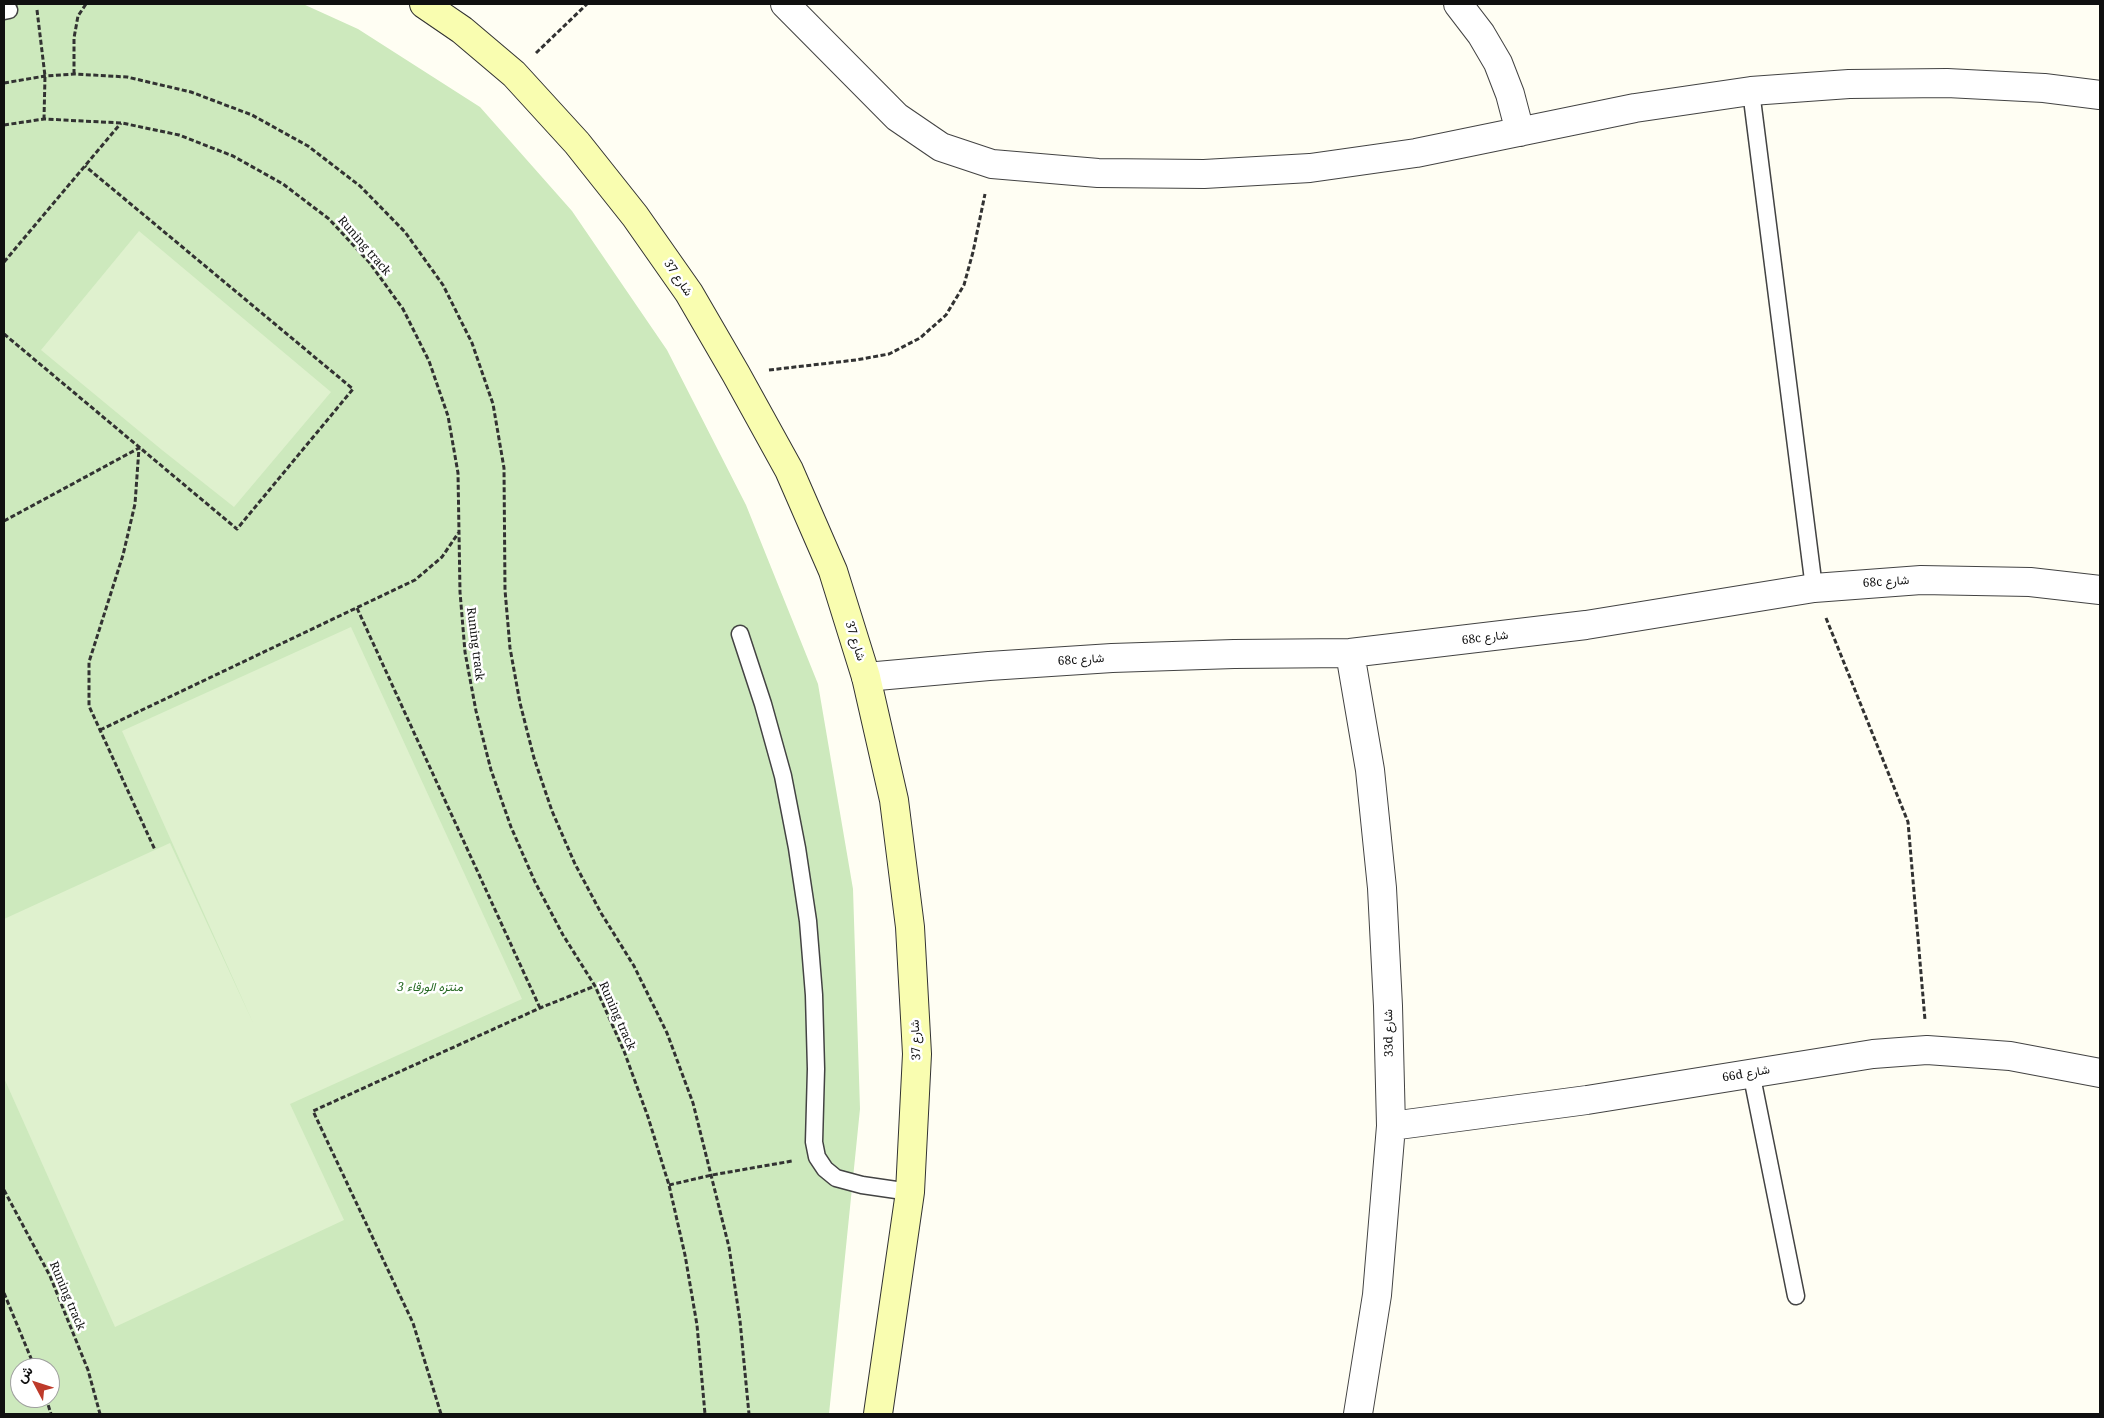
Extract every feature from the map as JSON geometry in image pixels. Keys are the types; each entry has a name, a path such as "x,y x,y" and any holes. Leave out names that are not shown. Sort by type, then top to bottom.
{"street":[{"name":"شارع 37","path":"424,4 462,30 514,74 577,143 636,216 689,293 736,374 789,470 830,563 866,677 894,800 910,927 917,1054 910,1192 878,1414"},
{"path":"785,4 897,117 941,147 992,164 1098,173 1204,174 1301,168 1416,153 1635,108 1751,91 1849,84 1947,83 2044,88 2100,95"},
{"path":"1458,4 1481,34 1498,63 1510,94 1520,132"},
{"name":"68c شارع","path":"866,677 1112,658 1350,653 1586,626 1814,588 1922,580 2030,582 2100,590"},
{"name":"33d شارع","path":"1350,653 1370,770 1382,888 1388,1006 1391,1126 1377,1295 1358,1414"},
{"name":"66d شارع","path":"1391,1126 1588,1100 1751,1072 1873,1054 1927,1050 2010,1056 2100,1073"}],"lane":[{"path":"1751,91 1814,588"},
{"path":"740,634 764,704 783,776 800,866 808,921 814,995 816,1069 814,1142 817,1157 825,1169 836,1178 862,1185 910,1192"},
{"path":"1751,1072 1796,1296"}],"path":[{"path":"74,74 74,38 78,16 86,4"},
{"path":"514,74 588,4"},
{"path":"6,11 37,8 45,76 44,119"},
{"path":"4,83 45,76 74,74 127,78 191,92 252,115 308,146 366,192 405,232 443,285 472,342 493,404 504,468 505,590 510,648 520,703 534,758 552,812 575,864 601,913 634,966 667,1033 693,1102 729,1247 740,1321 749,1414"},
{"name":"Runing track","path":"4,125 44,119 122,122 178,135 233,156 283,184 329,219 369,262 403,309 429,361 448,416 458,473 460,592 466,652 476,711 491,770 511,827 535,882 563,935 595,986 624,1051 648,1118 669,1185 685,1255 697,1324 705,1414"},
{"path":"4,262 122,122"},
{"path":"736,374 864,359 889,354 920,338 946,315 964,285 974,252 992,164"},
{"path":"4,334 237,529 353,390 84,166"},
{"path":"4,521 139,448"},
{"path":"139,448 134,504 123,555 89,662 89,706 155,850"},
{"path":"100,730 415,580 442,557 460,532"},
{"path":"1814,588 1908,822 1927,1050"},
{"path":"357,608 540,1008"},
{"path":"441,1414 413,1323 313,1111 540,1008 595,986"},
{"path":"669,1185 712,1175 817,1157"},
{"name":"Runing track","path":"4,1190 50,1276 88,1370 100,1414"},
{"path":"4,1293 31,1358"}],"green space":[{"name":"منتزه الورقاء 3","path":"4,4 303,4 358,29 480,107 572,211 667,350 746,505 818,684 853,889 860,1109 829,1414 4,1414"},
{"path":"139,231 331,392 234,507 41,350"},
{"path":"351,627 522,999 290,1104 344,1220 115,1327 4,1078 4,919 170,843 254,1025 122,731"}]}
